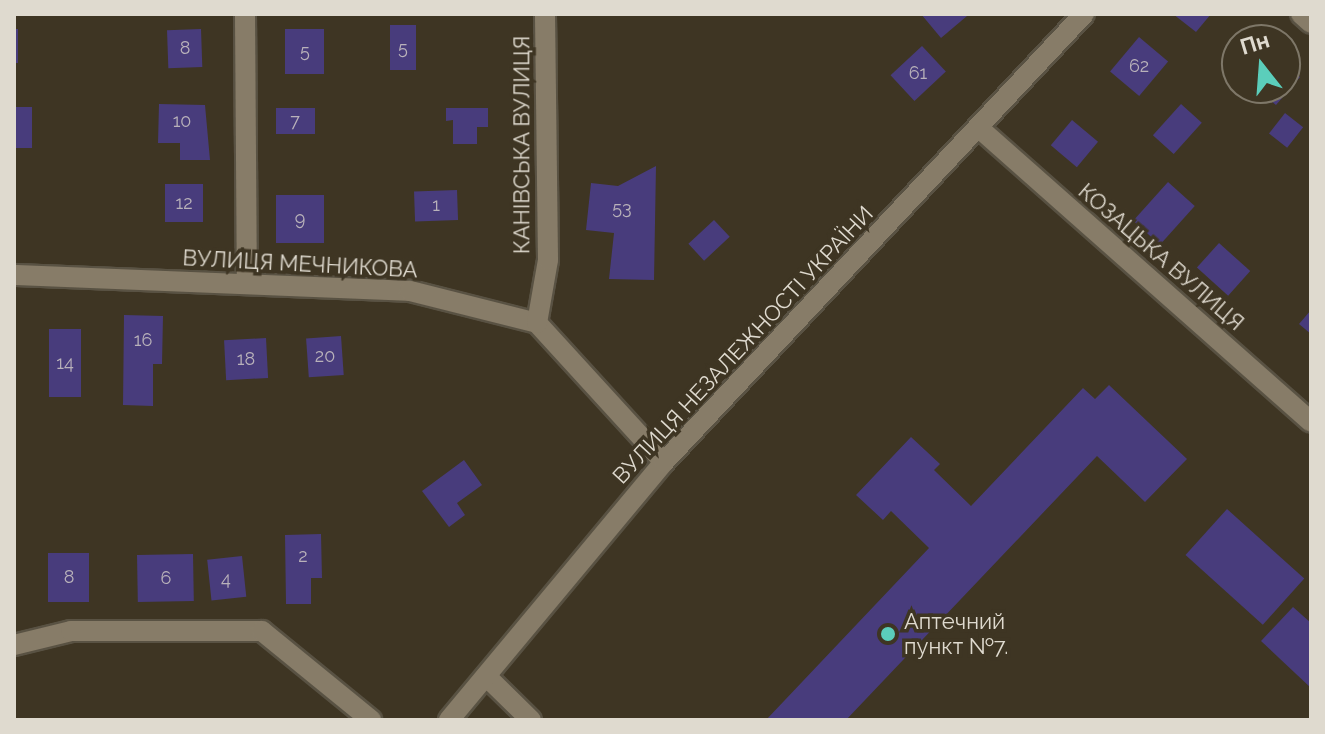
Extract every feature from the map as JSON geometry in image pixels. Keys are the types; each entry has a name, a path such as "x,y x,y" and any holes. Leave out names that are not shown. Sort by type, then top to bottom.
{"street":[{"path":"245,14 247,283"},
{"name":"КАНІВСЬКА ВУЛИЦЯ","path":"537,323 548,260 545,14"},
{"name":"ВУЛИЦЯ НЕЗАЛЕЖНОСТІ УКРАЇНИ","path":"449,720 664,462 1084,14"},
{"path":"1301,14 1311,23"},
{"name":"КОЗАЦЬКА ВУЛИЦЯ","path":"979,128 1311,422"},
{"name":"ВУЛИЦЯ МЕЧНИКОВА","path":"14,275 410,291 537,323"},
{"path":"537,323 664,462"},
{"path":"14,645 71,631 262,631 371,720"},
{"path":"486,676 531,720"}],"building":[{"path":"921,14 966,14 967,16 941,38"},
{"path":"1173,14 1211,14 1196,32"},
{"path":"390,25 416,25 416,70 390,70"},
{"path":"14,29 18,29 18,63 14,63"},
{"path":"201,29 202,67 168,68 167,30"},
{"path":"285,29 324,29 324,74 285,74"},
{"path":"1139,37 1168,61 1139,96 1110,71"},
{"path":"922,46 946,72 914,101 891,75"},
{"path":"159,104 205,105 210,160 180,160 180,143 158,143"},
{"path":"1181,104 1202,123 1174,154 1153,135"},
{"path":"14,107 32,107 32,148 14,148"},
{"path":"276,108 315,108 315,134 276,134"},
{"path":"446,108 488,108 488,127 477,127 477,144 453,144 453,120 446,121"},
{"path":"1285,113 1303,127 1287,148 1269,133"},
{"path":"1072,120 1098,142 1077,167 1051,145"},
{"path":"656,166 654,280 609,279 614,233 586,230 591,183 618,186"},
{"path":"1168,182 1195,206 1160,245 1133,221"},
{"path":"165,184 203,184 203,222 165,222"},
{"path":"457,190 458,220 415,221 414,192"},
{"path":"276,195 324,195 324,243 276,243"},
{"path":"714,220 730,237 704,261 688,244"},
{"path":"1219,243 1250,271 1228,296 1197,268"},
{"path":"1311,310 1311,334 1299,324"},
{"path":"124,315 163,316 162,364 153,364 153,406 123,405"},
{"path":"49,329 81,329 81,397 49,397"},
{"path":"341,336 344,375 309,377 306,338"},
{"path":"266,338 268,378 226,380 224,340"},
{"name":"Аптечний пункт №7.","path":"1109,385 1187,459 1145,502 1097,456 846,720 766,720 929,548 891,511 883,520 856,495 911,437 940,464 934,470 971,506 1083,388 1095,399"},
{"path":"464,460 482,485 457,503 465,515 449,527 422,491"},
{"path":"1227,509 1304,579 1263,625 1186,555"},
{"path":"321,534 322,578 311,578 311,604 286,604 285,535"},
{"path":"48,553 89,553 89,602 48,602"},
{"path":"193,554 194,601 138,602 137,555"},
{"path":"242,556 246,597 211,600 207,560"},
{"path":"1293,607 1311,623 1311,688 1261,641"}],"place":[{"name":"Аптечний пункт №7.","path":"888,634"}]}
